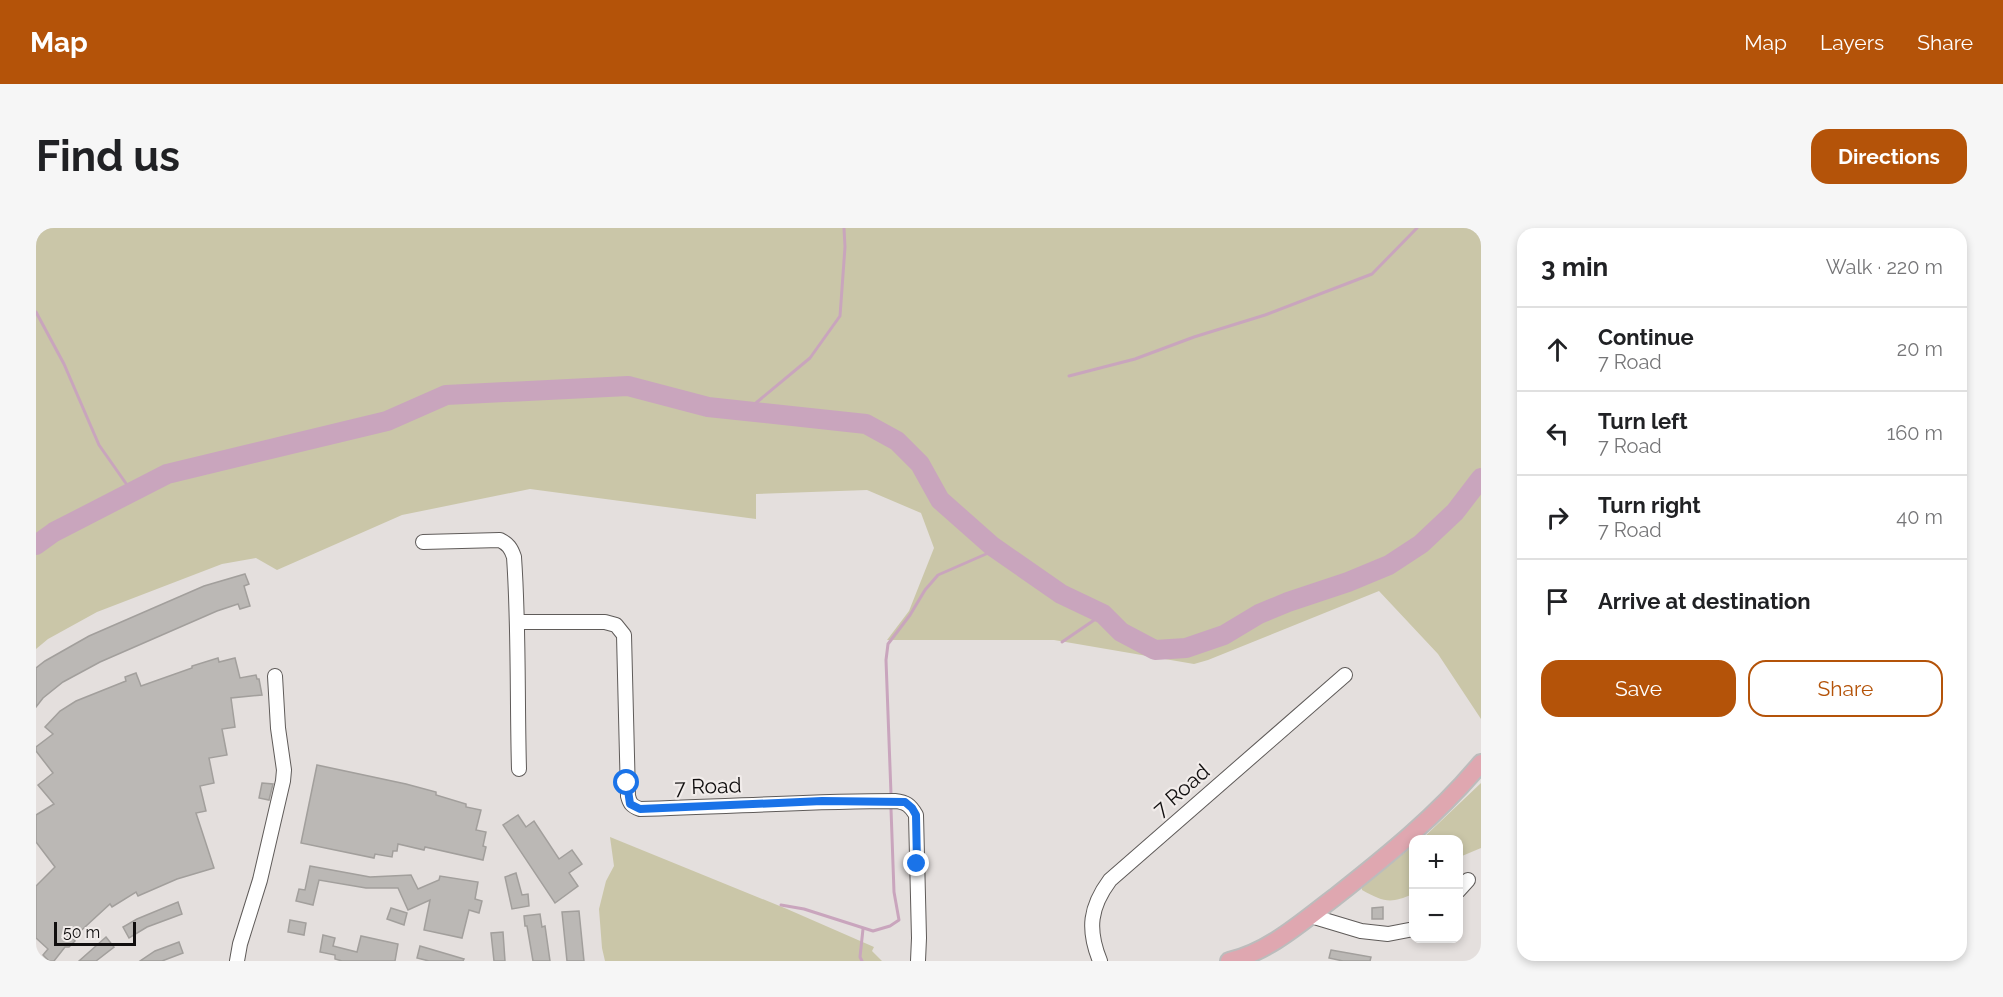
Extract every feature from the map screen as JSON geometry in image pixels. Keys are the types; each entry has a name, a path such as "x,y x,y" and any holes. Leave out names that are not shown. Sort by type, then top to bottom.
{"main road":[{"path":"1232,961 1275,941 1311,916 1379,862 1439,810 1481,763"}],"street":[{"path":"423,542 500,540 507,544 514,557 518,622 519,769"},
{"name":"7 Road","path":"518,622 605,622 616,625 624,635 628,796 630,804 634,807 640,809 704,807 822,801 895,801 909,804 916,815 918,961"},
{"name":"7 Road","path":"1100,961 1093,942 1092,921 1100,894 1110,880 1345,675"},
{"path":"237,961 260,880 283,781 275,676"},
{"path":"1460,889 1468,880"},
{"path":"1311,916 1362,931 1388,934 1409,931"}],"shaded area":[{"path":"36,228 1481,228 1481,719 1438,654 1379,591 1194,664 1054,640 887,640 909,611 934,548 921,513 867,490 756,494 756,519 530,489 402,515 277,570 256,558 222,564 97,612 48,639 36,649"},
{"path":"1481,783 1481,848 1463,856 1463,835 1426,835"},
{"path":"610,837 874,947 872,951 882,961 605,961 599,909 606,881 614,866"},
{"path":"1409,849 1409,895 1387,900 1362,890 1362,887"}],"building":[{"path":"245,574 249,584 244,586 250,606 240,609 238,604 217,611 100,662 63,682 43,698 36,707 36,668 45,661 89,636 204,586"},
{"path":"218,658 219,662 235,658 240,678 256,675 262,695 231,698 235,727 222,729 227,755 209,758 214,783 200,786 206,811 196,813 214,868 177,879 138,896 136,892 112,907 110,904 73,938 75,941 69,947 65,947 54,961 49,961 43,955 48,949 36,938 36,886 55,867 36,842 36,815 54,804 38,785 53,773 36,751 36,747 53,734 45,727 60,711 76,701 126,681 125,677 136,673 141,686"},
{"path":"317,765 436,792 436,795 466,804 466,807 481,810 476,830 486,832 483,860 425,847 424,850 398,844 397,851 393,851 392,857 375,854 374,858 301,843"},
{"path":"262,783 273,784 269,800 259,798"},
{"path":"518,815 526,827 534,821 559,859 572,850 582,864 569,873 578,886 555,903 503,825"},
{"path":"310,866 370,877 411,875 418,889 439,880 440,876 478,882 475,899 482,901 479,913 469,910 462,938 424,930 430,900 408,910 398,888 366,888 319,880 313,905 296,901 299,889 305,890"},
{"path":"516,873 522,895 528,894 529,906 512,909 505,877"},
{"path":"178,902 182,914 147,927 129,938 123,927"},
{"path":"1383,907 1383,919 1372,919 1372,908"},
{"path":"391,908 407,913 404,925 387,919"},
{"path":"579,911 584,961 567,961 562,912"},
{"path":"540,914 542,927 545,926 550,961 533,961 527,926 525,926 524,916"},
{"path":"290,920 306,923 304,935 288,932"},
{"path":"503,932 505,961 494,961 491,933"},
{"path":"323,935 335,938 333,946 357,952 361,936 398,944 395,961 335,959 335,955 320,952"},
{"path":"106,937 114,947 96,961 79,961"},
{"path":"179,942 183,953 162,961 140,961 155,951"},
{"path":"420,946 464,959 463,961 429,961 417,958"},
{"path":"1331,950 1371,957 1370,961 1343,961 1329,958"}],"waterway":[{"path":"745,412 810,358 840,316 845,247 844,228"},
{"path":"1069,376 1135,359 1194,337 1265,315 1372,274 1417,228"},
{"path":"36,312 64,364 99,445 132,492"},
{"path":"36,545 54,532 167,474 387,421 446,395 628,386 708,407 866,424 897,441 920,464 940,500 992,546 1061,594 1103,614 1121,632 1155,650 1186,648 1224,635 1259,614 1389,565 1421,544 1455,512 1481,478"},
{"path":"891,794 886,660 888,644 938,575 986,554 992,546"},
{"path":"1062,642 1103,614"},
{"path":"781,905 804,909 873,931 890,926 899,920 894,892 891,809"},
{"path":"862,961 860,957 863,929"}],"route":[{"path":"627,783 630,804 640,809 822,801 905,802 916,815 917,864"}]}
